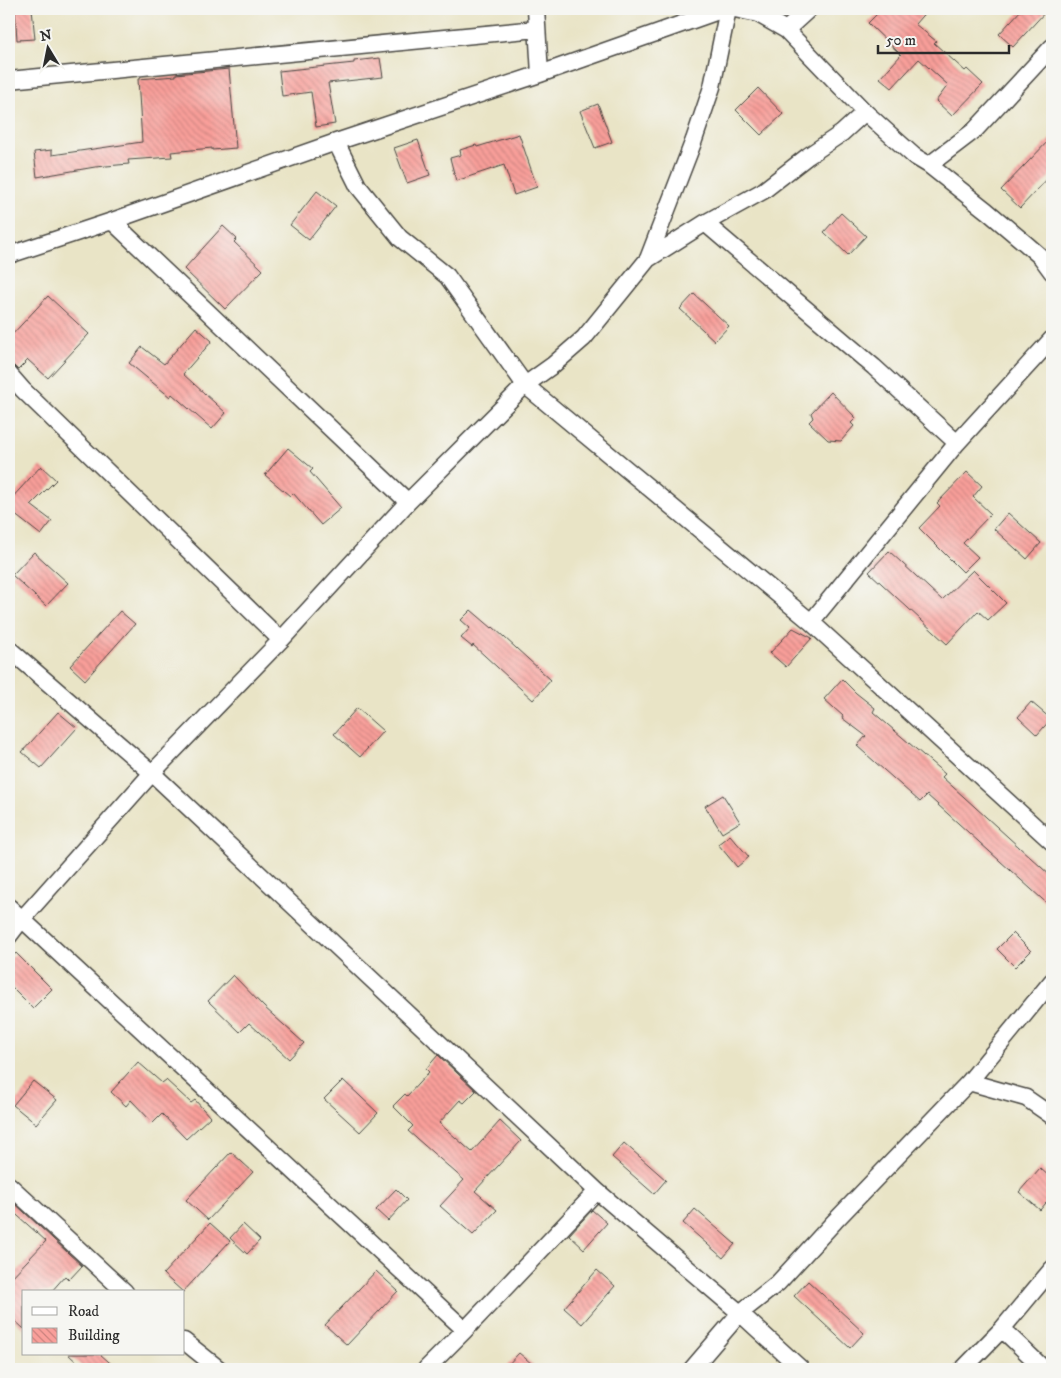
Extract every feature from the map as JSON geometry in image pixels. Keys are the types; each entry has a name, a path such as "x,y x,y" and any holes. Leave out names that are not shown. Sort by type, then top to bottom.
{"street":[{"path":"536,9 540,74"},
{"path":"9,255 540,74 724,9"},
{"path":"9,936 152,773 281,640 408,502 525,385 553,365 584,338 648,259 689,156 712,87 728,9"},
{"path":"734,9 758,14 786,30 865,112 914,156 929,165 1025,243 1052,272"},
{"path":"786,30 809,9"},
{"path":"9,80 537,29"},
{"path":"929,165 975,130 1052,47"},
{"path":"648,259 705,223 763,191 808,156 842,133 865,112"},
{"path":"336,142 358,186 400,238 447,276 525,385 811,622 1052,842"},
{"path":"112,221 408,502"},
{"path":"705,223 860,355 957,443"},
{"path":"811,622 957,443 1052,340"},
{"path":"9,374 30,397 281,640"},
{"path":"9,649 152,773 597,1191 740,1313 801,1369"},
{"path":"9,907 465,1330"},
{"path":"692,1369 740,1313 778,1284 835,1220 969,1082 1052,982"},
{"path":"969,1082 1026,1098 1052,1116"},
{"path":"9,1185 123,1290"},
{"path":"426,1369 597,1191"},
{"path":"963,1369 1002,1328 1052,1269"},
{"path":"1002,1328 1044,1369"},
{"path":"185,1342 219,1369"}],"building":[{"path":"15,9 32,9 35,39 17,40"},
{"path":"882,9 928,9 915,24 936,41 934,43 965,71 967,69 983,84 952,116 936,101 948,85 919,59 892,88 880,78 901,55 868,23"},
{"path":"1022,9 1048,9 1013,47 999,34"},
{"path":"380,58 383,77 328,83 335,124 316,127 311,92 282,96 279,71 354,63 354,61"},
{"path":"229,69 236,148 171,152 172,157 128,160 129,164 95,167 37,177 34,152 52,150 52,155 142,142 138,79"},
{"path":"758,88 783,114 761,135 736,110"},
{"path":"598,104 612,142 595,148 580,111"},
{"path":"519,134 537,187 514,195 504,165 456,181 450,158 461,155 460,150 476,145 477,147"},
{"path":"1052,137 1052,174 1020,208 1001,190"},
{"path":"418,140 430,175 407,183 394,148"},
{"path":"317,191 336,206 309,240 290,225"},
{"path":"841,213 866,236 848,255 824,232"},
{"path":"223,226 237,239 234,242 263,270 225,309 184,269"},
{"path":"694,294 729,326 715,341 680,309"},
{"path":"48,296 89,334 48,378 28,360 18,370 9,364 9,338"},
{"path":"196,327 212,341 183,374 226,413 212,429 172,394 170,397 129,363 142,347 164,364"},
{"path":"831,392 856,418 851,423 854,426 841,441 828,440 809,422 813,418 811,413"},
{"path":"288,448 313,469 310,472 341,508 321,525 293,493 290,496 265,475"},
{"path":"41,466 56,480 31,505 52,521 41,535 9,510 9,501"},
{"path":"967,472 982,486 973,497 991,514 963,543 978,557 963,572 919,528 940,506 937,503"},
{"path":"1008,513 1041,543 1027,559 994,529"},
{"path":"889,551 942,600 973,570 1006,603 988,620 978,611 947,644 869,572"},
{"path":"34,552 68,583 46,606 12,575"},
{"path":"471,610 493,627 551,680 533,700 473,645 472,647 461,638 470,628 461,620"},
{"path":"120,611 135,624 85,680 70,666"},
{"path":"793,628 812,638 786,667 770,653"},
{"path":"842,679 875,708 873,712 945,774 942,777 1052,877 1052,908 927,795 920,802 857,746 866,736 842,718 843,716 824,699"},
{"path":"1031,702 1051,719 1037,735 1018,717"},
{"path":"357,708 383,731 360,757 334,734"},
{"path":"58,712 77,728 41,768 22,752"},
{"path":"723,795 740,822 722,833 705,806"},
{"path":"730,835 749,857 737,867 718,844"},
{"path":"1013,933 1031,951 1015,967 997,949"},
{"path":"16,953 52,989 33,1008 9,984 9,960"},
{"path":"233,975 264,1007 304,1043 289,1059 249,1023 240,1032 208,1001"},
{"path":"438,1055 476,1091 464,1103 460,1100 439,1123 472,1152 500,1121 521,1141 475,1191 497,1210 473,1235 440,1206 464,1180 408,1131 413,1126 393,1106 405,1094 407,1096 429,1072 426,1069"},
{"path":"138,1062 162,1083 166,1080 191,1103 195,1100 210,1117 186,1139 162,1114 153,1123 131,1100 126,1106 111,1092"},
{"path":"343,1080 378,1113 360,1132 324,1099"},
{"path":"33,1081 57,1100 36,1124 13,1105"},
{"path":"624,1143 666,1180 654,1194 612,1157"},
{"path":"231,1152 253,1172 208,1220 186,1200"},
{"path":"1040,1168 1052,1179 1052,1196 1040,1210 1019,1192"},
{"path":"396,1189 407,1200 388,1221 376,1210"},
{"path":"9,1198 82,1266 69,1280 65,1276 53,1290 22,1290 22,1327 9,1315 9,1280 46,1241 9,1208"},
{"path":"695,1209 735,1244 723,1258 683,1223"},
{"path":"592,1210 607,1223 584,1249 569,1235"},
{"path":"210,1223 230,1241 185,1290 181,1290 163,1274"},
{"path":"243,1224 260,1240 247,1254 230,1238"},
{"path":"597,1270 615,1286 582,1324 564,1308"},
{"path":"376,1271 398,1291 347,1345 325,1325"},
{"path":"808,1281 864,1333 850,1348 794,1296"},
{"path":"519,1353 538,1369 504,1369"},
{"path":"70,1356 102,1356 117,1369 84,1369"}]}
